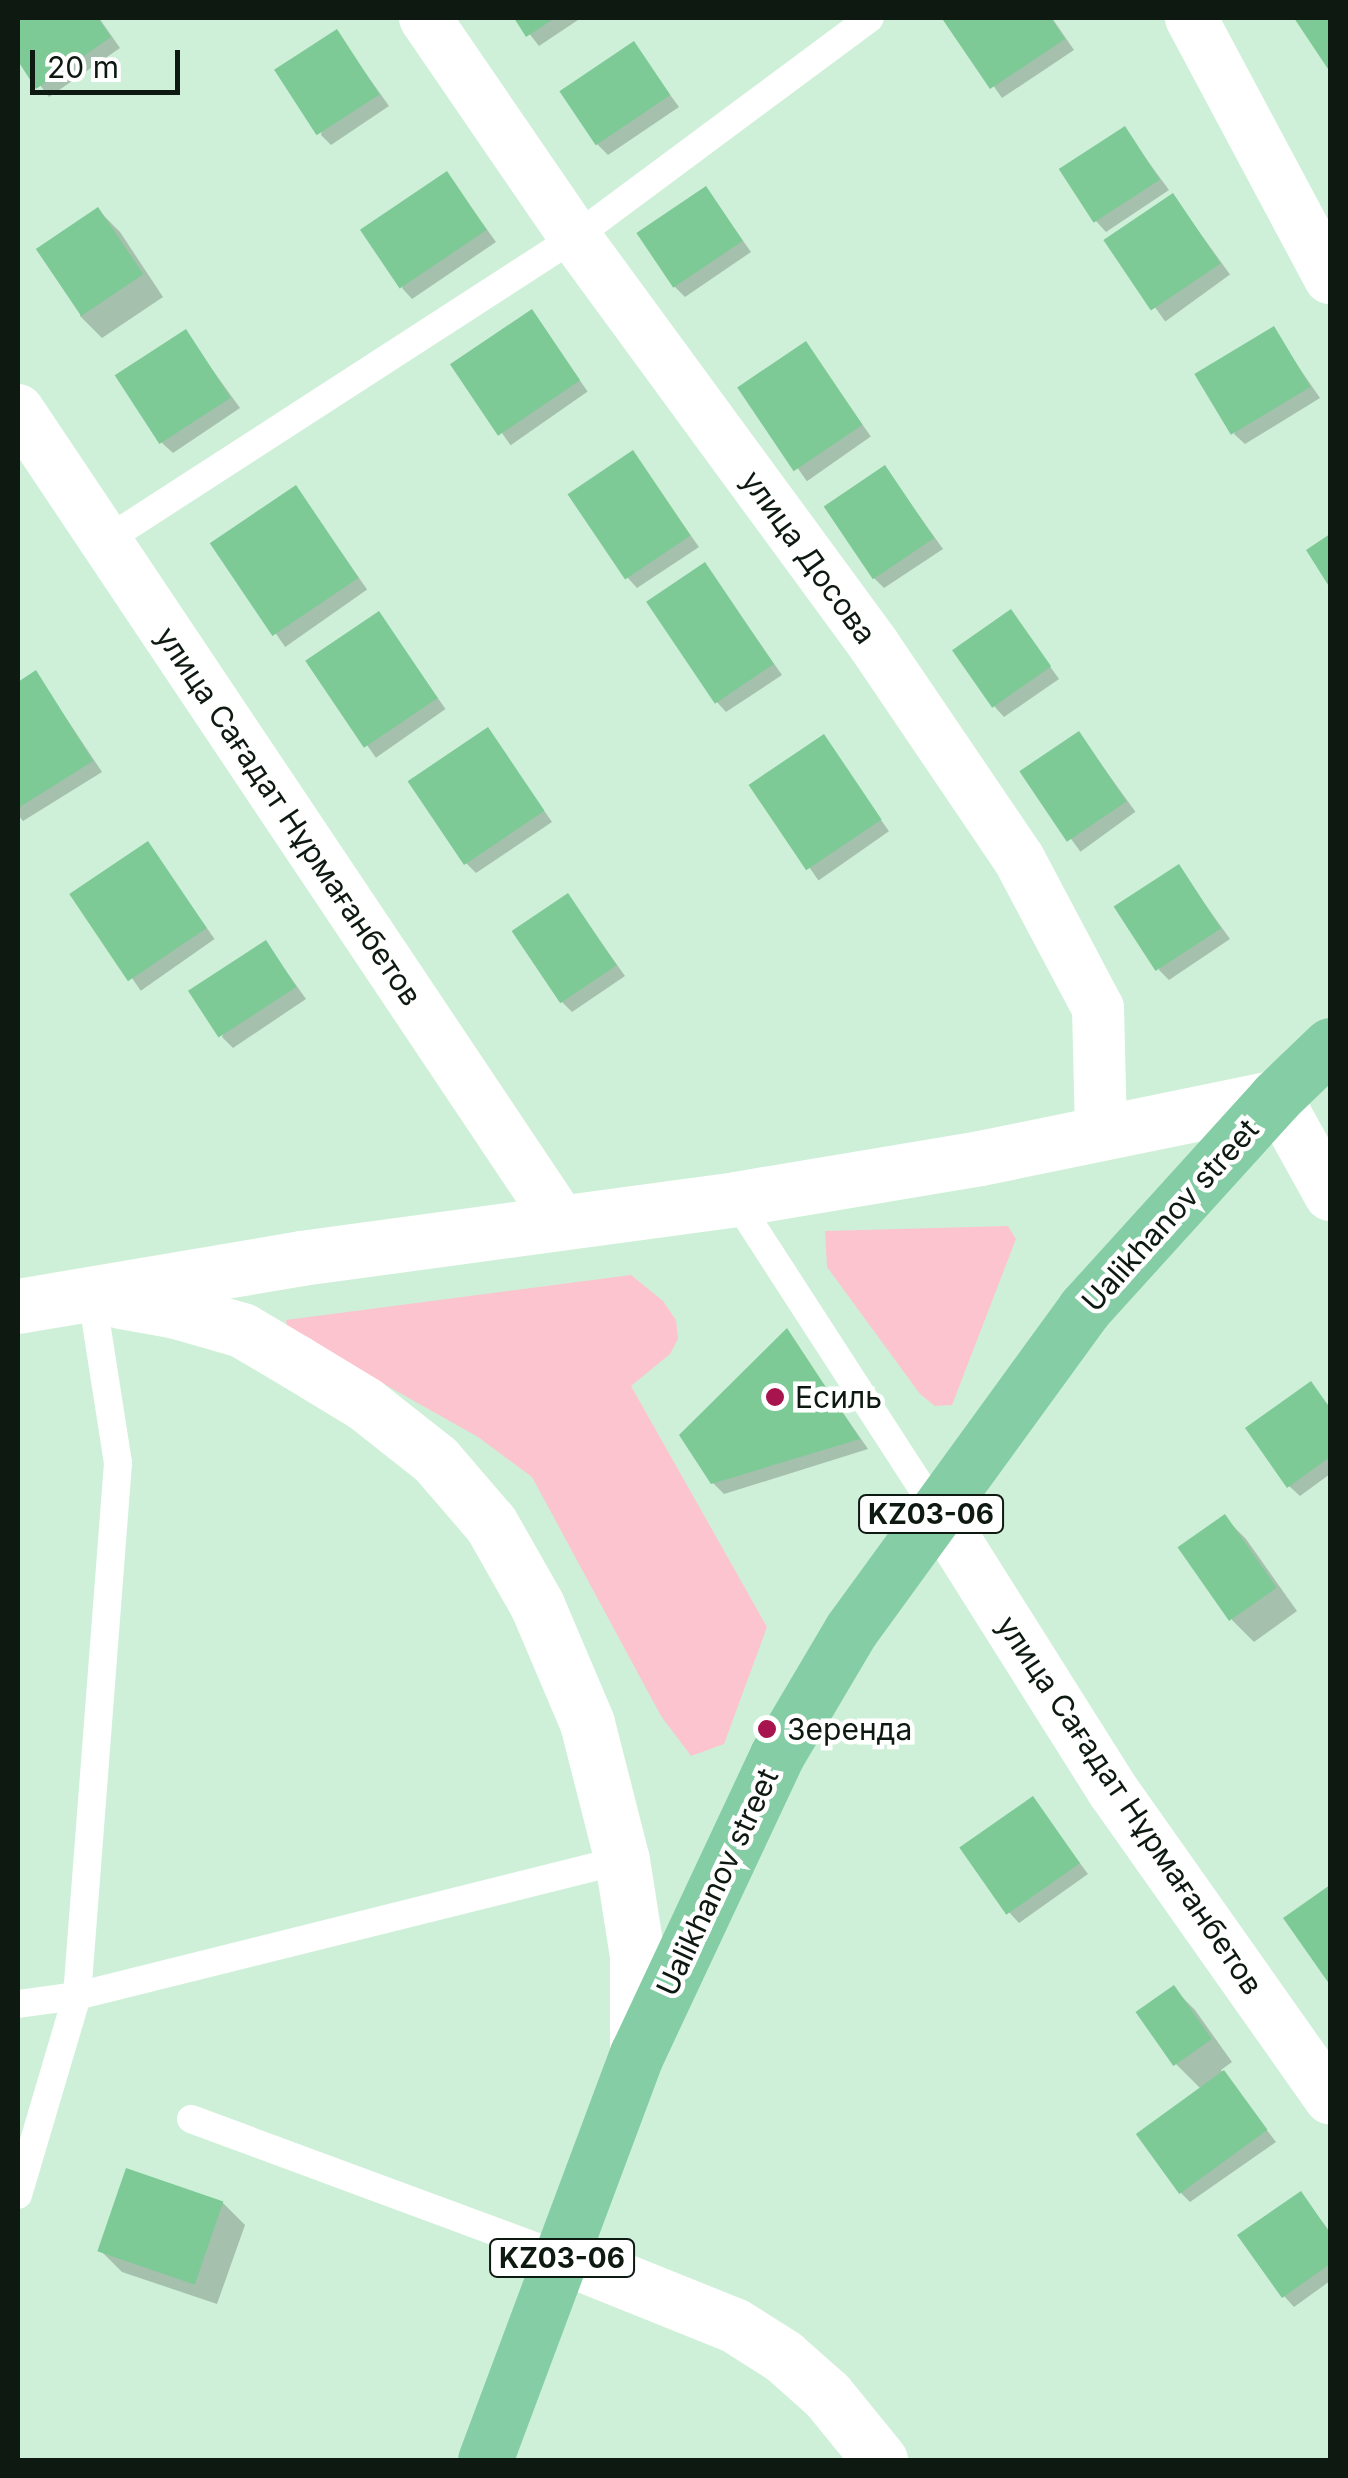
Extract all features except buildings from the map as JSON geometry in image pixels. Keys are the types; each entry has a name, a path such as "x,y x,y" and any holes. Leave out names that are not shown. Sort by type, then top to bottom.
{"main road":[{"name":"Ualikhanov street","path":"485,2460 637,2054 777,1755 851,1630 935,1508 1084,1309 1276,1097 1330,1045"}],"street":[{"name":"улица Досова","path":"425,18 575,238 874,646 1018,859 1098,1008 1101,1133"},
{"path":"1191,18 1330,278"},
{"name":"улица Сағадат Нұрмағанбетов","path":"18,410 560,1222"},
{"path":"18,1306 92,1297 301,1258 735,1198 980,1158 1276,1097 1330,1196"},
{"path":"92,1297 176,1311 242,1330 365,1404 435,1459 491,1524 537,1604 587,1723 622,1860 637,1956 637,2054"},
{"name":"улица Сағадат Нұрмағанбетов","path":"935,1508 1114,1792 1330,2098"},
{"path":"562,2256 734,2325 783,2356 827,2395 880,2460"}],"lane":[{"path":"105,541 575,238 870,18"},
{"path":"735,1198 935,1508"},
{"path":"18,2195 78,1996 118,1463 92,1297"},
{"path":"18,2004 78,1996 622,1860"},
{"path":"191,2119 562,2256"}],"shaded area":[{"path":"1008,1226 1016,1239 952,1405 935,1406 920,1394 827,1267 825,1231"},
{"path":"631,1275 663,1301 676,1320 678,1339 670,1354 631,1386 767,1627 724,1744 691,1756 661,1716 532,1477 478,1437 288,1330 286,1320"}],"place":[{"name":"Есиль","path":"775,1397"},
{"name":"Зеренда","path":"767,1729"}]}
